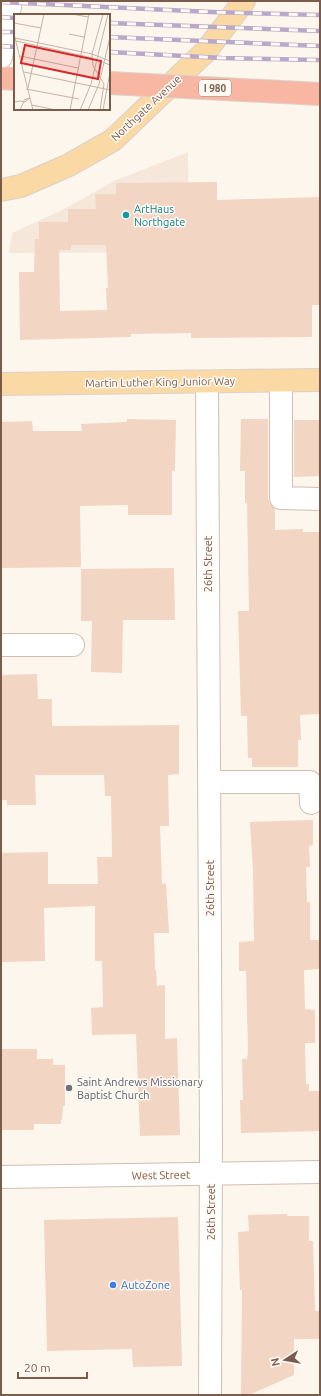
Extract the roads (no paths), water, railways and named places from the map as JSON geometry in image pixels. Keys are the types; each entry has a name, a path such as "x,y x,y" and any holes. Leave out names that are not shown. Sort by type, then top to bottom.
{"highway":[{"path":"1,78 14,79"},
{"name":"I 980","path":"110,83 320,94"}],"main road":[{"name":"Northgate Avenue","path":"1,190 21,186 70,165 113,140 206,51 244,1"},
{"name":"Martin Luther King Junior Way","path":"1,384 320,380"}],"street":[{"path":"1,57 11,1"},
{"path":"281,381 281,498 320,499"},
{"name":"26th Street","path":"207,382 211,1174 210,1395"},
{"path":"1,645 73,645"},
{"path":"209,782 310,782 311,803"},
{"name":"West Street","path":"1,1176 320,1172"}],"railway":[{"path":"1,2 211,12 320,15"},
{"path":"1,17 14,18"},
{"path":"110,23 320,31"},
{"path":"1,32 14,32"},
{"path":"110,37 320,46"},
{"path":"1,46 14,47"},
{"path":"110,52 222,58 320,60"}],"place":[{"name":"ArtHaus Northgate","path":"126,215"},
{"name":"Saint Andrews Missionary Baptist Church","path":"69,1088"},
{"name":"AutoZone","path":"113,1285"}]}
